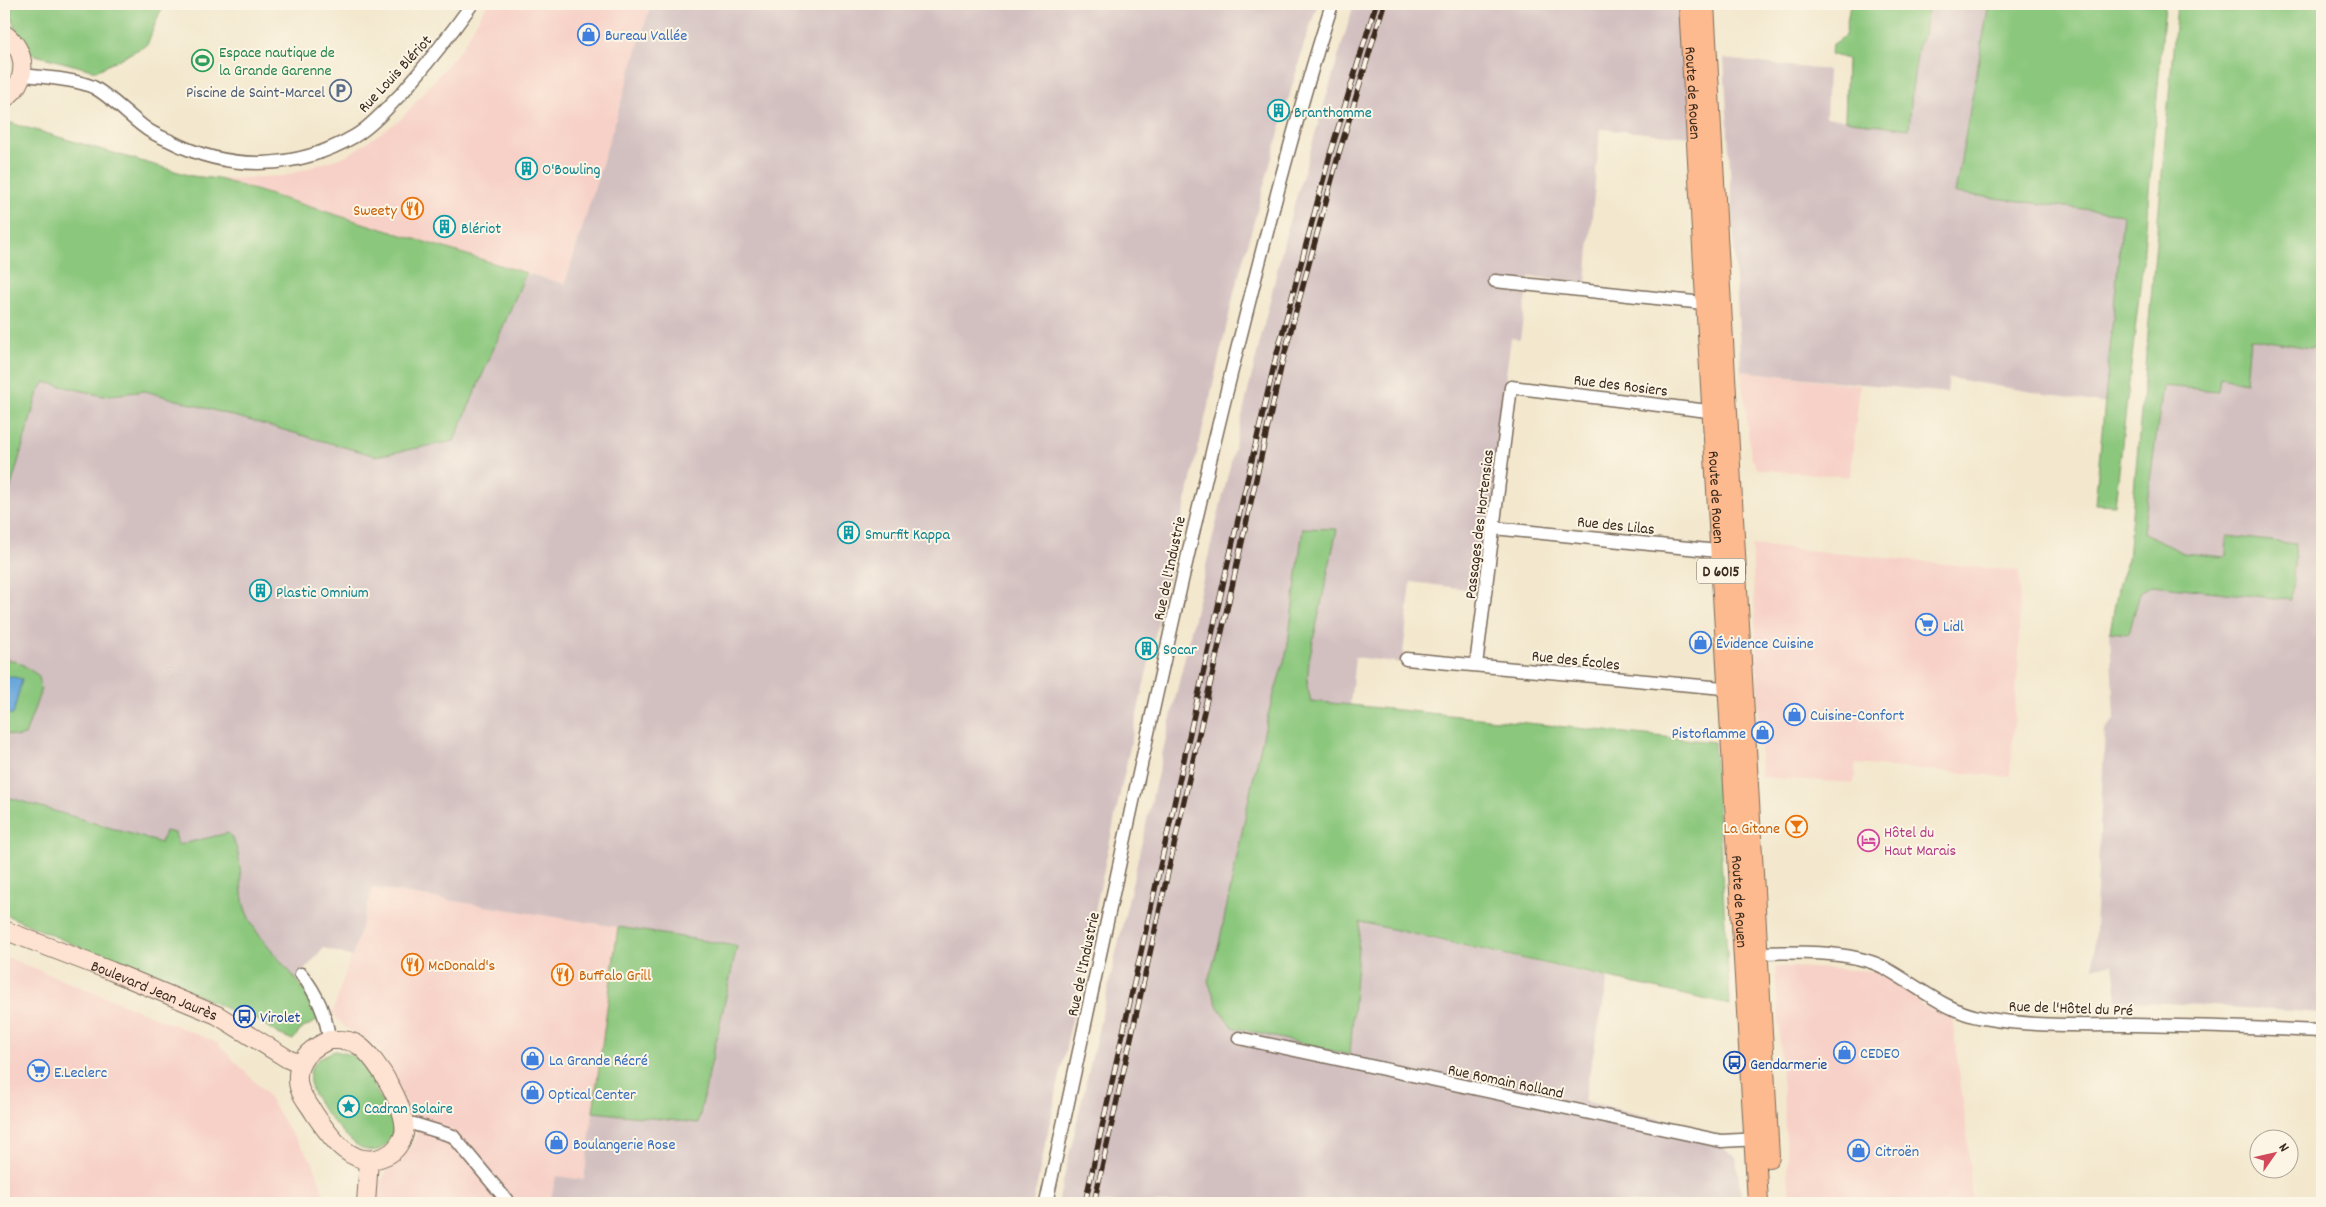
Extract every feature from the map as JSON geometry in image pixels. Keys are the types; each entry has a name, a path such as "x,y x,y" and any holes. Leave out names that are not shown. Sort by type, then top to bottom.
{"main road":[{"name":"Route de Rouen","path":"1689,4 1714,304"},
{"name":"Route de Rouen","path":"1704,4 1714,304 1761,1139"},
{"path":"4,34 14,43 21,54 22,74 12,94 4,99"},
{"name":"Boulevard Jean Jaurès","path":"4,930 111,971 217,1015 288,1060 300,1064"},
{"path":"329,1040 348,1040 358,1044 369,1053 397,1100 404,1116 404,1134 400,1143 391,1154 369,1160 360,1159 344,1150 318,1118 300,1091 298,1074 300,1064 314,1048 329,1040"},
{"name":"D 6015","path":"1758,1203 1761,1139"},
{"name":"D 6015","path":"1761,1139 1771,1203"},
{"path":"366,1203 369,1160"}],"street":[{"name":"Rue Louis Blériot","path":"22,74 93,87 145,128 177,145 208,156 236,163 280,163 320,153 355,136 381,116 437,54 472,4"},
{"name":"Rue de l'Industrie","path":"1046,1203 1192,532 1272,210 1302,99 1332,4"},
{"path":"1495,281 1714,304"},
{"name":"Rue des Rosiers","path":"1511,387 1720,410"},
{"name":"Passages des Hortensias","path":"1476,665 1511,387"},
{"name":"Rue des Lilas","path":"1494,528 1728,552"},
{"name":"Rue des Écoles","path":"1406,659 1736,689"},
{"name":"Rue de l'Hôtel du Pré","path":"1750,953 1814,953 1863,960 1882,967 1941,1002 1980,1018 2021,1024 2227,1026 2322,1031"},
{"path":"302,974 312,986 326,1023 329,1040"},
{"name":"Rue Romain Rolland","path":"1239,1038 1573,1111 1721,1141 1761,1139"},
{"path":"404,1124 414,1124 453,1136 509,1203"}],"shaded area":[{"path":"487,4 651,4 565,284 219,179 284,176 348,155 401,119 461,49"},
{"path":"651,4 1318,4 1304,44 1235,289 1137,714 1033,1203 550,1203 556,1176 584,1180 593,1112 698,1123 736,946 373,888 352,957 324,948 281,996 4,904 4,361 103,396 145,391 376,456 454,441 526,273 565,284"},
{"path":"1354,4 1683,4 1692,137 1600,129 1586,282 1529,277 1520,339 1511,338 1501,410 1505,411 1482,591 1411,582 1402,663 1355,657 1350,705 1311,702 1360,922 1608,979 1584,1101 1670,1122 1667,1134 1721,1146 1736,1157 1742,1203 1058,1203 1209,553 1288,225"},
{"path":"1929,4 1989,4 1955,193 2123,213 2106,404 1949,378 1947,393 1741,371 1724,59 1828,70 1826,117 1909,129 1912,89 1919,42 1922,40"},
{"path":"2250,338 2322,350 2322,1013 2117,1000 2113,963 2093,968 2105,729 2114,720 2110,632 2129,634 2140,592 2152,584 2292,599 2296,544 2227,537 2227,557 2183,553 2143,532 2163,385 2218,391 2219,377"},
{"path":"1741,371 1860,385 1850,477 1758,469 1751,457"},
{"path":"1752,545 2020,571 2019,656 2010,777 1856,764 1854,783 1761,777"},
{"path":"373,888 618,927 584,1180 556,1176 550,1203 373,1203 377,1188 385,1173 410,1148 417,1135 411,1113 378,1047 346,1028 332,1014"},
{"path":"4,956 216,1042 266,1093 289,1130 313,1162 327,1203 4,1203"},
{"path":"1775,966 1873,971 1901,986 1919,1001 1919,1004 1952,1018 1967,1133 1972,1203 1790,1203"}],"green space":[{"path":"12,4 163,4 147,45 96,71 28,53 12,17"},
{"path":"1850,4 1929,4 1922,40 1919,42 1912,89 1909,129 1845,120 1847,59 1831,54 1832,45 1845,36"},
{"path":"1989,4 2165,4 2143,261 2115,505 2095,504 2123,214 1955,193"},
{"path":"2177,4 2322,4 2322,350 2250,338 2246,382 2220,377 2218,391 2163,386 2143,532 2183,553 2226,557 2227,536 2296,544 2291,600 2152,585 2140,592 2129,634 2110,632 2119,583 2128,559"},
{"path":"4,121 192,176 219,179 526,273 454,441 376,456 145,391 103,396 45,382 38,392 4,511"},
{"path":"1303,528 1337,529 1309,660 1307,686 1311,701 1714,742 1730,1005 1360,922 1350,1055 1232,1027 1218,1007 1208,981 1219,944 1269,711 1287,651"},
{"path":"4,658 20,663 39,676 41,690 25,735 16,737 4,733"},
{"path":"4,796 161,843 165,831 175,833 178,845 228,833 234,841 237,850 243,902 253,926 262,940 304,990 318,1020 300,1030 293,1040 278,1034 242,1009 238,1014 196,994 95,954 4,914"},
{"path":"618,927 737,946 698,1123 593,1112"},
{"path":"335,1051 349,1054 360,1060 394,1125 390,1140 383,1148 373,1151 367,1150 354,1143 329,1117 315,1096 310,1085 310,1075 313,1066 321,1058"}],"water":[{"path":"4,675 22,679 13,715 4,712"}],"railway":[{"path":"1085,1203 1224,580 1275,361 1331,151 1376,4"},
{"path":"1094,1203 1282,363 1339,153 1384,4"}],"place":[{"name":"Bureau Vallée","path":"589,34"},
{"name":"Espace nautique de la Grande Garenne","path":"203,60"},
{"name":"Piscine de Saint-Marcel","path":"341,91"},
{"name":"Branthomme","path":"1278,111"},
{"name":"O'Bowling","path":"526,168"},
{"name":"Sweety","path":"413,209"},
{"name":"Blériot","path":"445,227"},
{"name":"Smurfit Kappa","path":"849,533"},
{"name":"Plastic Omnium","path":"260,591"},
{"name":"Lidl","path":"1927,625"},
{"name":"Évidence Cuisine","path":"1700,642"},
{"name":"Socar","path":"1147,648"},
{"name":"Cuisine-Confort","path":"1794,714"},
{"name":"Pistoflamme","path":"1762,732"},
{"name":"La Gitane","path":"1796,827"},
{"name":"Hôtel du Haut Marais","path":"1868,840"},
{"name":"McDonald's","path":"412,964"},
{"name":"Buffalo Grill","path":"563,974"},
{"name":"Virolet","path":"244,1016"},
{"name":"CEDEO","path":"1844,1052"},
{"name":"La Grande Récré","path":"533,1059"},
{"name":"Gendarmerie","path":"1734,1063"},
{"name":"E.Leclerc","path":"38,1071"},
{"name":"Optical Center","path":"532,1093"},
{"name":"Cadran Solaire","path":"348,1107"},
{"name":"Boulangerie Rose","path":"557,1143"},
{"name":"Citroën","path":"1859,1150"}]}
